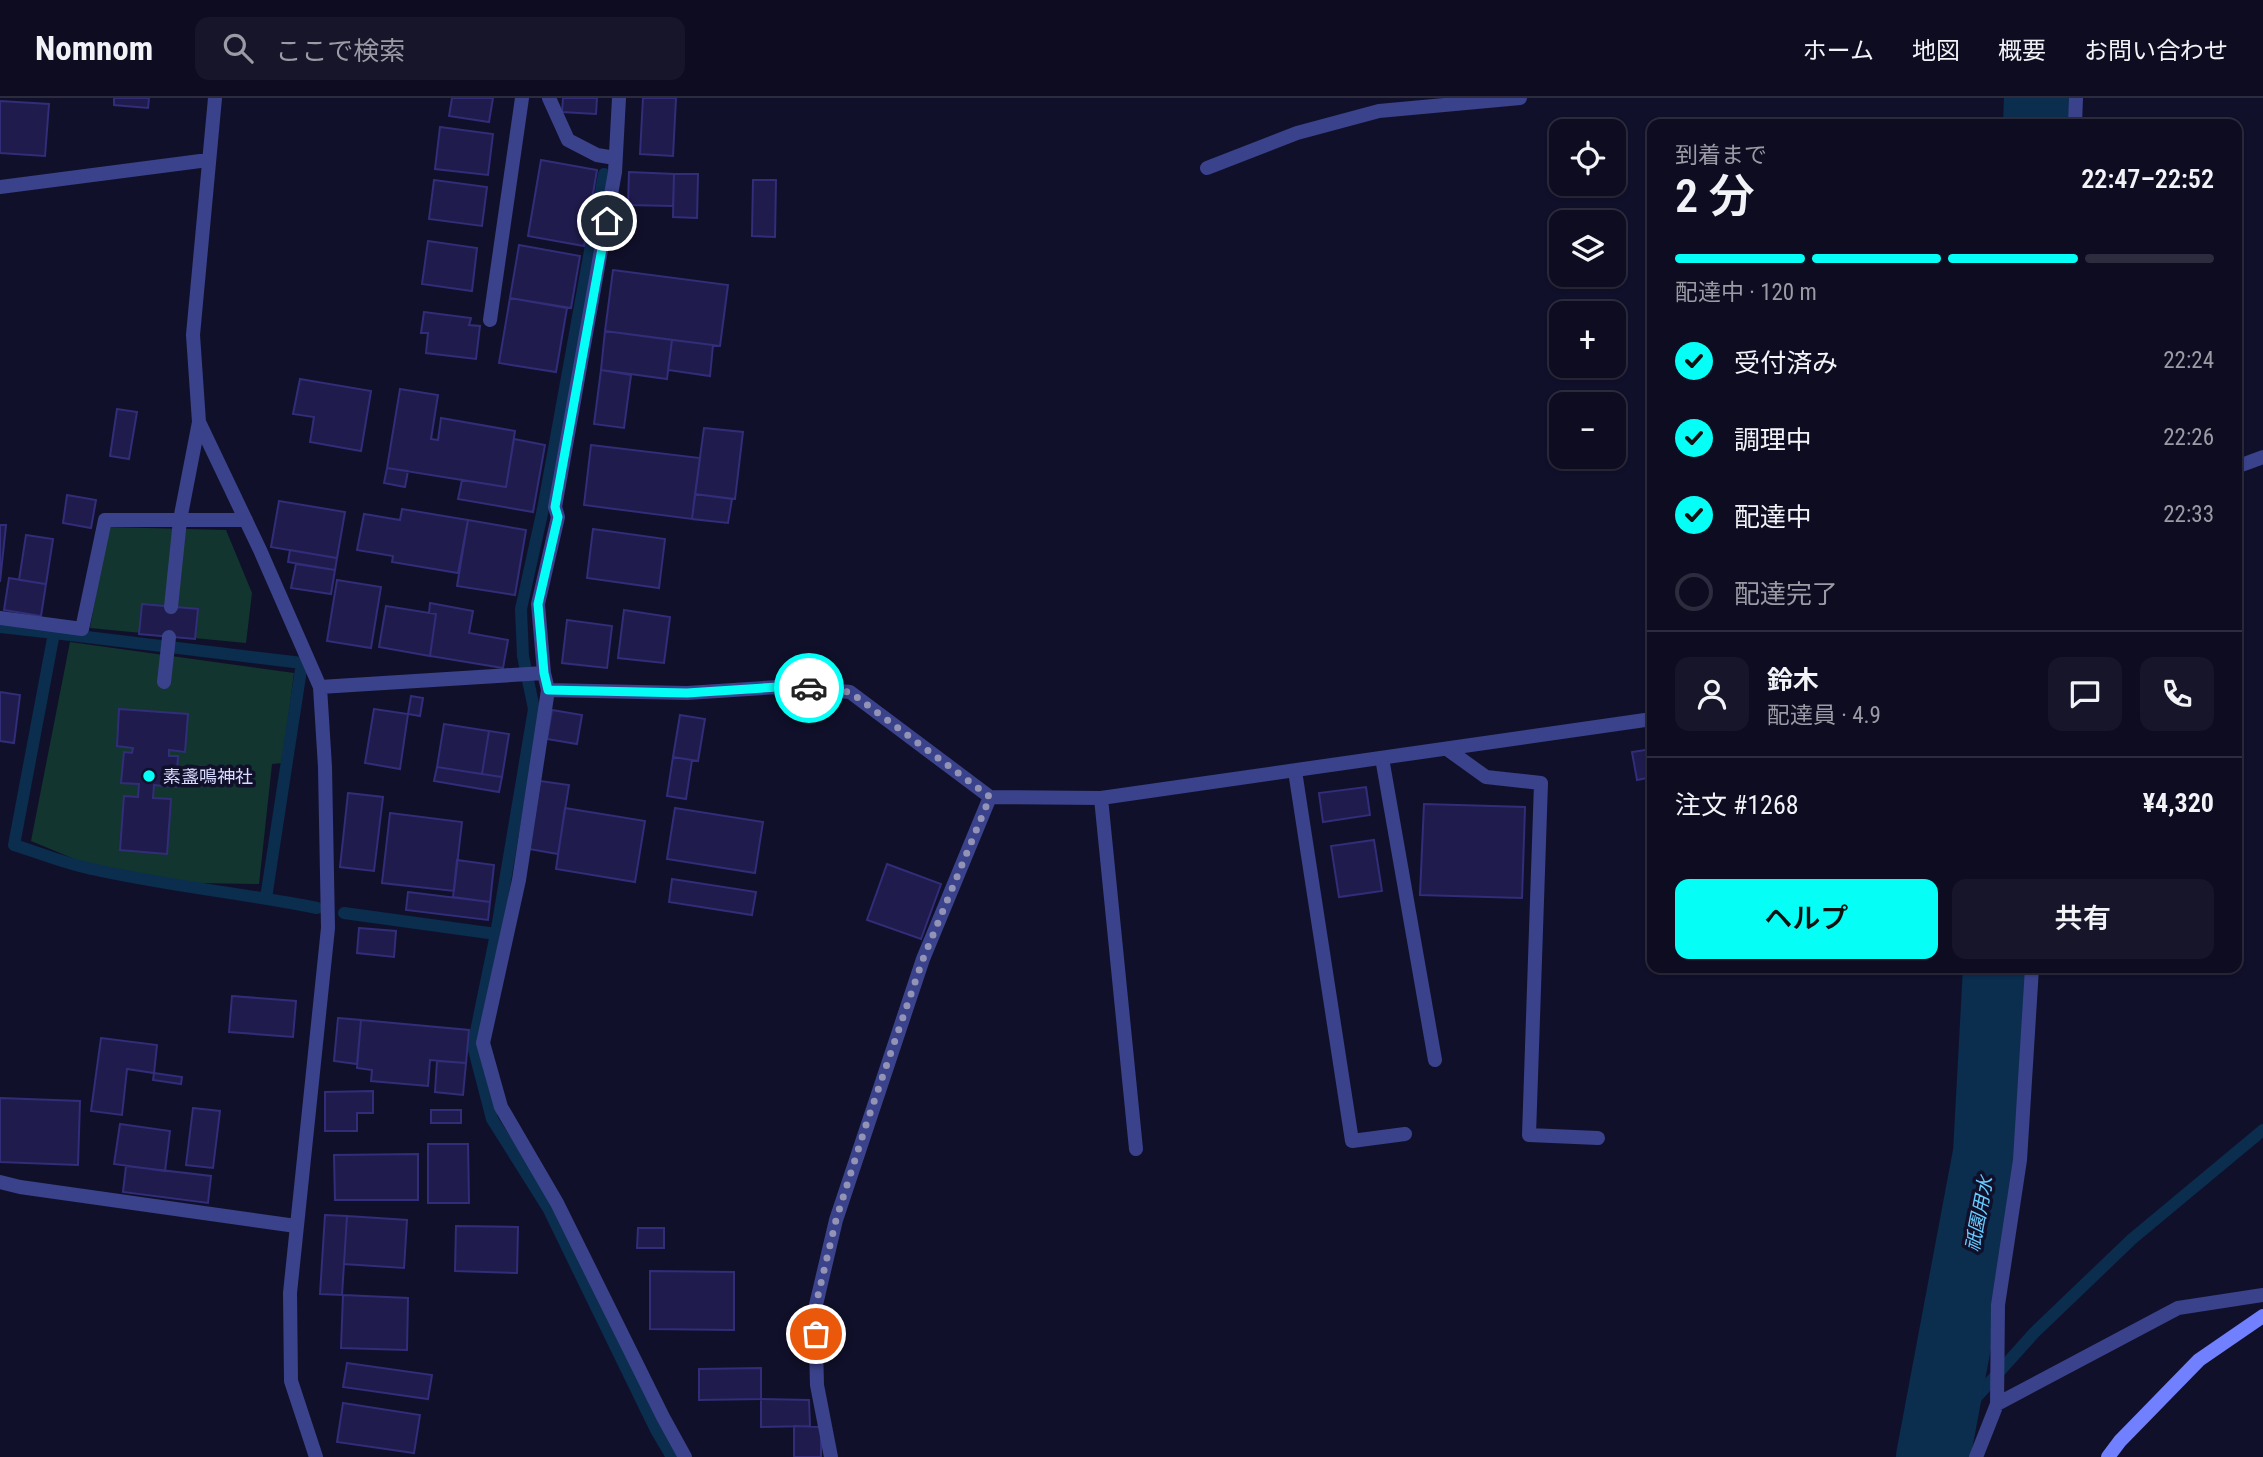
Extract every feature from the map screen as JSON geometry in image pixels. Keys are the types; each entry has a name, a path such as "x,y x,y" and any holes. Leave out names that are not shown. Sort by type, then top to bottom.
{"street":[{"path":"171,607 180,520 199,422 193,335 215,98"},
{"path":"490,320 523,98"},
{"path":"549,98 568,140 597,155 615,158"},
{"path":"532,674 538,604 558,517 555,507 615,172 619,98"},
{"path":"1207,168 1297,134 1379,111 1520,98"},
{"path":"2075,119 2077,98"},
{"path":"0,187 208,160"},
{"path":"199,422 320,687 326,780 328,928 290,1293 291,1381 316,1457"},
{"path":"2242,465 2263,457"},
{"path":"0,618 82,629 105,520 246,520"},
{"path":"164,682 168,643"},
{"path":"320,687 532,674 548,690 687,693 794,686 850,692 990,797 1101,798 1647,720"},
{"path":"548,690 519,880 483,1043 501,1107 558,1203 685,1457"},
{"path":"1447,749 1486,777 1541,783 1529,1135 1598,1138"},
{"path":"1382,758 1435,1060"},
{"path":"1295,771 1352,1141 1405,1133"},
{"path":"831,1457 817,1385 815,1308 836,1220 923,959 990,797"},
{"path":"1101,798 1136,1149"},
{"path":"1976,1457 1997,1404 1998,1305 2020,1160 2032,973"},
{"path":"0,1182 296,1226"},
{"path":"1997,1404 2178,1308 2263,1296"},
{"path":"2108,1457 2120,1441 2199,1360 2263,1316"}],"green space":[{"path":"108,527 226,530 252,593 246,643 90,628"},
{"path":"70,642 294,673 282,763 272,764 259,884 196,883 89,865 31,841"}],"building":[{"path":"114,98 149,98 148,108 114,105"},
{"path":"452,98 493,98 489,122 449,116"},
{"path":"563,98 597,98 596,114 562,112"},
{"path":"643,98 676,98 673,156 640,154"},
{"path":"0,101 49,104 45,156 0,153"},
{"path":"440,127 493,134 488,175 435,169"},
{"path":"541,160 597,170 584,246 528,236"},
{"path":"629,172 674,174 673,206 628,205"},
{"path":"674,174 698,174 697,218 673,217"},
{"path":"434,180 487,187 482,226 429,219"},
{"path":"753,180 776,180 775,237 752,236"},
{"path":"428,241 477,248 472,291 422,284"},
{"path":"519,245 580,256 571,308 510,298"},
{"path":"613,270 728,285 720,346 605,331"},
{"path":"510,298 567,308 556,372 499,363"},
{"path":"424,312 471,318 469,325 480,326 476,359 426,353 428,333 421,333"},
{"path":"605,331 672,340 667,379 601,370"},
{"path":"672,340 713,345 710,376 668,370"},
{"path":"601,370 631,375 624,428 594,424"},
{"path":"300,379 371,391 361,451 310,442 314,417 293,414"},
{"path":"400,389 438,395 431,439 438,440 441,418 515,431 506,487 387,468"},
{"path":"117,409 137,412 129,459 110,456"},
{"path":"704,428 743,432 735,499 695,494"},
{"path":"514,439 545,445 533,512 458,499 462,480 506,487"},
{"path":"591,445 700,458 692,519 584,505"},
{"path":"387,468 408,471 405,487 384,483"},
{"path":"695,494 732,499 728,523 692,519"},
{"path":"67,495 96,500 91,528 63,523"},
{"path":"279,501 345,512 337,558 271,547"},
{"path":"402,509 468,520 458,573 392,562 393,556 357,550 364,514 400,520"},
{"path":"468,520 526,530 515,595 457,586"},
{"path":"0,525 6,525 0,582"},
{"path":"593,529 665,539 659,588 587,578"},
{"path":"26,535 53,539 46,584 19,580"},
{"path":"290,550 337,558 335,570 288,562"},
{"path":"296,564 335,570 331,594 291,588"},
{"path":"9,578 46,584 41,616 4,610"},
{"path":"337,580 381,587 371,648 327,641"},
{"path":"430,603 473,611 469,633 508,640 503,668 430,656 436,614 429,613"},
{"path":"142,604 198,609 195,639 139,634"},
{"path":"386,606 436,614 430,656 379,647"},
{"path":"624,610 670,617 664,663 618,658"},
{"path":"567,620 612,626 607,668 562,663"},
{"path":"0,692 20,695 14,743 0,741"},
{"path":"411,696 423,698 420,716 408,714"},
{"path":"119,709 188,714 185,752 169,750 169,756 178,756 176,787 154,785 153,798 171,799 167,854 120,850 124,796 138,797 139,784 121,783 124,752 132,753 133,748 117,746"},
{"path":"374,709 408,714 400,769 365,763"},
{"path":"552,710 582,715 577,744 547,739"},
{"path":"680,715 705,719 698,761 673,757"},
{"path":"444,724 489,731 482,774 437,767"},
{"path":"489,731 509,734 502,777 482,774"},
{"path":"1647,750 1647,778 1637,780 1632,752"},
{"path":"673,757 692,760 686,799 667,796"},
{"path":"437,767 502,777 499,792 434,781"},
{"path":"540,781 569,785 558,854 529,849"},
{"path":"1366,787 1370,815 1323,822 1319,793"},
{"path":"348,793 383,797 374,871 340,867"},
{"path":"1424,804 1525,807 1522,898 1420,895"},
{"path":"565,808 645,821 635,882 556,869"},
{"path":"675,808 763,822 755,873 667,859"},
{"path":"390,813 462,822 454,891 382,883"},
{"path":"1374,840 1382,891 1339,897 1331,846"},
{"path":"457,860 494,865 490,902 453,897"},
{"path":"887,864 941,884 921,939 867,920"},
{"path":"672,879 756,892 752,915 669,902"},
{"path":"408,892 490,902 488,920 406,910"},
{"path":"359,928 396,931 394,957 357,953"},
{"path":"232,996 296,1001 293,1037 229,1032"},
{"path":"338,1018 361,1020 357,1064 334,1061"},
{"path":"361,1020 469,1030 466,1063 430,1060 428,1086 371,1081 372,1070 357,1068"},
{"path":"101,1038 157,1045 154,1073 127,1069 122,1115 91,1111"},
{"path":"437,1061 466,1063 463,1095 435,1092"},
{"path":"154,1073 182,1077 181,1084 153,1080"},
{"path":"373,1091 373,1113 357,1113 357,1131 325,1131 325,1092"},
{"path":"0,1098 80,1101 78,1165 0,1162"},
{"path":"193,1108 220,1111 213,1168 186,1165"},
{"path":"431,1110 461,1110 461,1123 431,1123"},
{"path":"120,1124 170,1131 165,1171 114,1164"},
{"path":"428,1144 468,1144 469,1203 428,1203"},
{"path":"418,1154 418,1200 335,1200 334,1155"},
{"path":"126,1166 211,1176 208,1203 123,1192"},
{"path":"325,1215 347,1216 342,1295 320,1294"},
{"path":"347,1216 407,1220 404,1268 344,1264"},
{"path":"456,1226 518,1227 517,1273 455,1271"},
{"path":"638,1228 664,1228 664,1248 637,1248"},
{"path":"650,1271 734,1272 734,1330 650,1329"},
{"path":"343,1295 408,1298 407,1350 341,1348"},
{"path":"347,1363 432,1375 428,1399 343,1387"},
{"path":"761,1368 761,1399 699,1400 699,1369"},
{"path":"761,1399 809,1400 810,1426 761,1427"},
{"path":"343,1403 420,1415 414,1453 337,1442"},
{"path":"794,1426 821,1427 821,1457 794,1457"}],"waterway":[{"name":"祇園用水","path":"2040,119 2041,98"},
{"path":"604,174 543,509 521,609 523,656 534,709 496,934 473,1046 492,1119 548,1208 656,1430 672,1457"},
{"path":"0,627 54,633"},
{"path":"266,898 302,663 54,633 14,845 72,864 120,875 317,908"},
{"path":"344,913 496,934"},
{"name":"祇園用水","path":"1933,1457 1990,1153 2000,973"},
{"path":"1937,1441 2034,1333 2132,1239 2263,1130"}],"way so far":[{"path":"809,688 850,692 990,797 923,959 866,1125 836,1220 815,1308 816,1334"}],"place":[{"name":"素盞鳴神社","path":"149,776"}],"route":[{"path":"607,221 555,507 558,517 538,604 548,690 687,693 794,686 809,688"}]}
